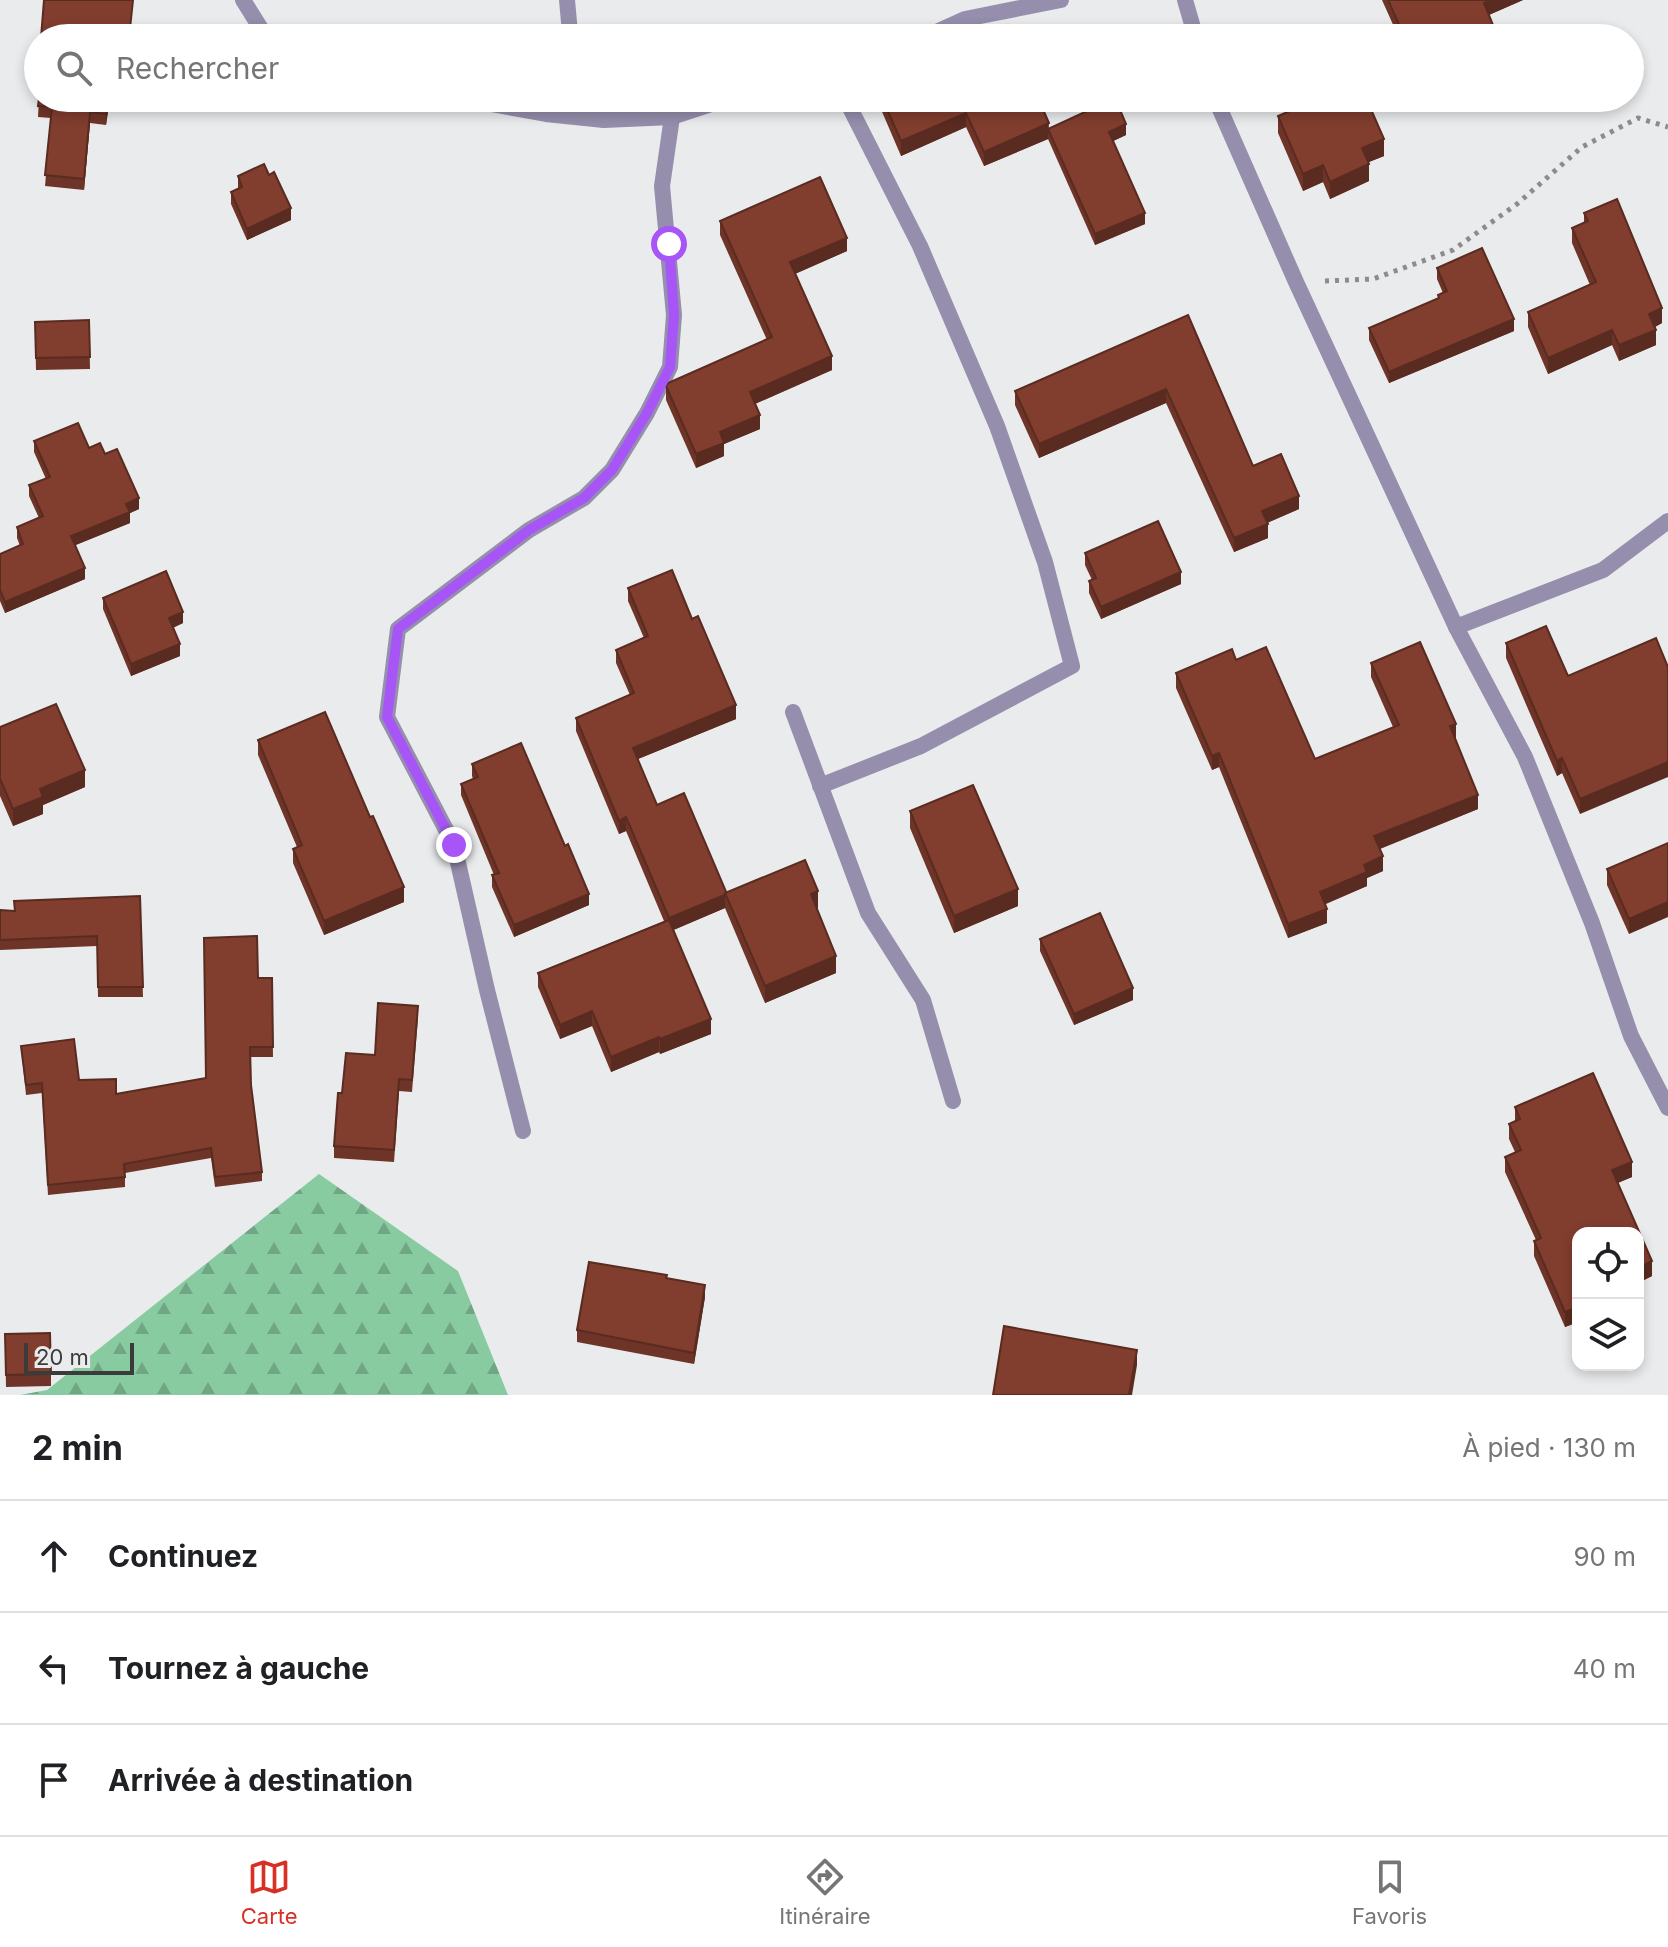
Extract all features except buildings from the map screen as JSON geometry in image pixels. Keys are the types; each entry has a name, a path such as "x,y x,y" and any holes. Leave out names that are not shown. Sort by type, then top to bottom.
{"street":[{"path":"243,0 258,24"},
{"path":"567,0 569,24"},
{"path":"954,24 965,19 1061,0"},
{"path":"1185,0 1192,24"},
{"path":"535,112 604,120 672,117 687,112"},
{"path":"601,112 604,120"},
{"path":"820,786 921,746 1072,666 1045,562 997,426 920,246 852,112"},
{"path":"1221,112 1296,282 1456,627 1525,757 1592,923 1631,1036 1668,1108"},
{"path":"523,1131 454,845 387,717 398,629 529,530 584,498 612,470 647,413 670,367 674,315 662,186 672,117"},
{"path":"1456,627 1603,570 1668,521"},
{"path":"793,712 868,913 923,1000 953,1101"}],"path":[{"path":"1296,282 1373,279 1453,250 1517,204 1582,147 1638,118 1668,127"}],"green space":[{"path":"319,1174 458,1271 508,1395 20,1395 47,1390"}],"route":[{"path":"454,845 387,717 398,629 529,530 584,498 612,470 647,413 670,367 674,315 669,244"}]}
